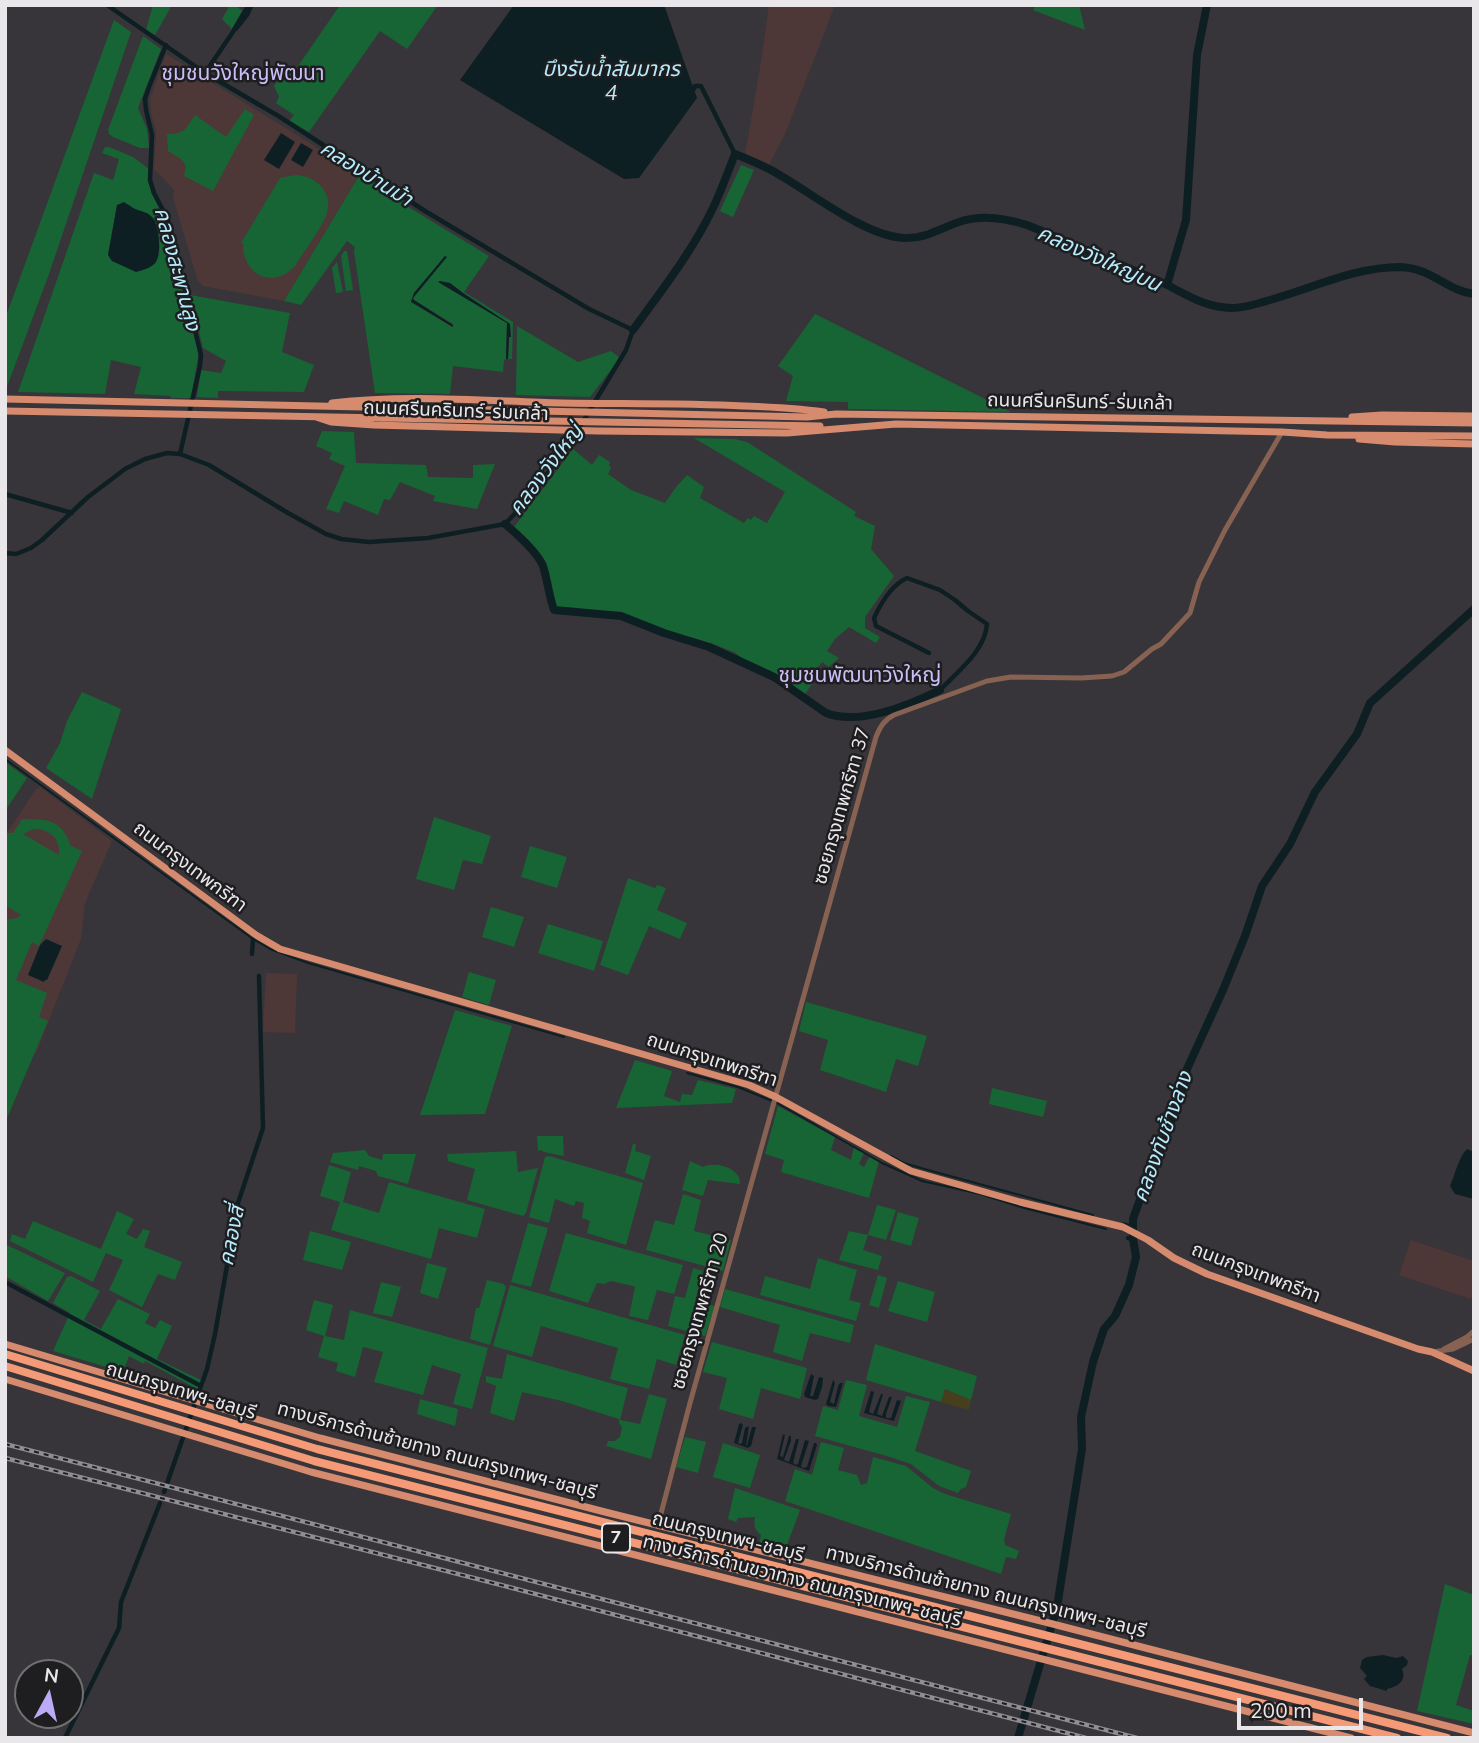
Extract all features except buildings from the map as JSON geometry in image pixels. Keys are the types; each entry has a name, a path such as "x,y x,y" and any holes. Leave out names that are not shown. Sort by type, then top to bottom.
{"highway":[{"name":"ถนนกรุงเทพฯ-ชลบุรี","path":"5,1353 317,1449 1447,1738"},
{"name":"ถนนกรุงเทพฯ-ชลบุรี","path":"5,1366 314,1461 1397,1738"}],"main road":[{"name":"ถนนศรีนครินทร์-ร่มเกล้า","path":"5,399 807,417 836,414 1474,423"},
{"name":"ถนนศรีนครินทร์-ร่มเกล้า","path":"314,406 401,399 760,407 807,409 836,414"},
{"path":"533,402 545,410 547,415 546,422 536,429"},
{"path":"636,404 629,410 627,424 637,431"},
{"name":"ถนนศรีนครินทร์-ร่มเกล้า","path":"5,411 848,427"},
{"name":"ถนนศรีนครินทร์-ร่มเกล้า","path":"1324,421 1382,415 1474,416"},
{"name":"ถนนศรีนครินทร์-ร่มเกล้า","path":"316,417 348,424 597,431 787,433 896,424 1282,432 1377,441 1474,444"},
{"name":"ถนนศรีนครินทร์-ร่มเกล้า","path":"1327,435 1474,436"},
{"name":"ถนนกรุงเทพกรีฑา","path":"5,750 271,945 351,971 749,1085 918,1174 1127,1228 1174,1258 1207,1274 1432,1352 1474,1371"},
{"name":"ทางบริการด้านซ้ายทาง ถนนกรุงเทพฯ-ชลบุรี","path":"5,1344 320,1438 1474,1733"},
{"name":"ทางบริการด้านขวาทาง ถนนกรุงเทพฯ-ชลบุรี","path":"5,1379 353,1483 1351,1738"}],"street":[{"name":"ซอยกรุงเทพกรีฑา 37","path":"775,1101 881,727 894,715 987,681 1011,677 1066,679 1112,676 1124,672 1161,644 1190,613 1199,582 1225,530 1282,432"},
{"name":"ซอยกรุงเทพกรีฑา 20","path":"658,1525 775,1101"},
{"path":"1441,1350 1474,1331"},
{"path":"1432,1352 1461,1347 1474,1339"}],"shaded area":[{"path":"769,5 835,5 785,134 768,167 745,155"},
{"path":"166,54 360,174 284,301 203,286 198,281 173,198 174,190 154,170 156,132 150,99"},
{"path":"40,787 112,841 85,903 81,939 36,1053 5,1040 5,836"},
{"path":"266,973 297,974 295,1033 263,1032"},
{"path":"1411,1240 1474,1261 1474,1290 1471,1299 1399,1275"}],"green space":[{"path":"153,5 172,5 155,35 146,30"},
{"path":"230,5 236,5 242,11 232,29 222,19"},
{"path":"340,5 438,5 407,49 380,31 309,132 289,121 294,115 276,103 279,97 274,86 286,67 294,72"},
{"path":"1036,5 1079,5 1085,30 1033,10"},
{"path":"114,20 131,32 49,274 5,392 5,319"},
{"path":"143,36 161,49 138,108 147,129 149,148 140,148 113,137 108,130"},
{"path":"245,109 254,115 213,191 184,176 186,166 181,159 168,151 167,134 184,130 195,115 226,137"},
{"path":"105,147 109,147 133,157 149,169 151,192 166,221 197,344 198,357 191,398 134,394 141,367 111,360 105,394 18,392 94,173 113,180 119,159 102,153","holes":["117,205 130,205 134,209 129,267 112,261 108,255"]},
{"path":"741,165 754,170 733,217 720,211"},
{"path":"360,174 387,194 489,256 464,292 513,322 512,359 508,359 510,324 450,283 439,282 507,323 503,372 453,366 450,394 375,393 355,247 347,241 301,305 284,301","holes":["446,257 413,298 453,324 452,327 411,301 414,293"]},
{"path":"296,175 310,178 321,186 328,198 327,213 295,266 278,277 261,276 248,264 241,243 280,178"},
{"path":"347,251 353,290 346,291 341,256"},
{"path":"337,262 343,292 336,293 332,268"},
{"path":"190,295 290,313 282,352 314,365 304,392 218,391 218,398 197,397 201,370 221,373 226,361 203,348"},
{"path":"815,314 1011,412 848,409 848,402 786,401 793,376 778,366"},
{"path":"517,326 578,362 611,351 620,358 590,397 516,395"},
{"path":"322,431 354,432 356,463 426,465 428,477 473,478 473,465 495,464 477,509 433,501 435,496 400,482 390,500 384,499 378,515 344,501 339,513 326,509 345,466 329,459 332,453 316,446"},
{"path":"694,438 747,442 856,512 854,516 875,526 871,549 894,576 865,617 865,628 880,637 876,643 849,627 835,639 827,651 839,658 829,667 822,662 816,670 810,667 803,675 812,684 805,694 736,653 716,645 682,637 617,613 555,607 544,562 528,540 514,527 573,449 592,465 599,455 610,462 608,474 631,490 665,503 687,475 704,487 700,498 744,523 754,516 767,523 785,492"},
{"path":"82,692 121,709 92,799 46,768"},
{"path":"5,762 27,778 5,811"},
{"path":"434,817 491,836 482,864 463,860 454,890 416,879"},
{"path":"22,819 52,822 62,830 71,846 82,851 39,946 32,942 16,980 47,993 39,1017 48,1021 5,1123 5,920 21,915 5,905 5,836 7,833 13,833","holes":["39,829 56,839 59,855 23,834"]},
{"path":"530,846 567,857 557,888 521,877"},
{"path":"628,878 655,888 657,885 666,888 657,910 687,923 680,939 649,926 628,975 600,965"},
{"path":"491,907 524,917 514,947 482,937"},
{"path":"548,924 603,941 594,971 538,953"},
{"path":"469,972 496,980 489,1005 462,997"},
{"path":"806,1002 927,1036 918,1066 896,1059 886,1092 820,1070 828,1040 799,1031"},
{"path":"455,1010 512,1026 485,1114 420,1115"},
{"path":"635,1060 672,1071 664,1096 680,1102 682,1094 692,1095 698,1080 736,1089 732,1103 616,1108"},
{"path":"992,1088 1047,1101 1043,1117 989,1104"},
{"path":"778,1106 835,1137 831,1150 851,1160 854,1146 864,1153 859,1164 864,1167 870,1156 879,1161 869,1198 781,1172 784,1160 765,1154"},
{"path":"537,1136 563,1136 564,1156 538,1151"},
{"path":"633,1144 636,1144 635,1151 651,1156 644,1180 625,1173"},
{"path":"365,1150 369,1156 382,1160 383,1154 416,1154 408,1184 378,1176 376,1171 359,1166 358,1170 330,1162 333,1153"},
{"path":"516,1151 518,1172 538,1168 523,1216 467,1200 475,1169 448,1161 447,1154"},
{"path":"545,1157 643,1183 626,1245 587,1233 590,1221 582,1218 584,1203 576,1201 574,1206 555,1199 549,1223 529,1217"},
{"path":"690,1161 703,1167 726,1167 736,1174 740,1184 708,1180 703,1196 682,1190"},
{"path":"329,1165 351,1172 343,1202 379,1213 389,1182 485,1209 477,1238 439,1228 431,1259 331,1230 340,1202 320,1196"},
{"path":"683,1194 701,1200 694,1231 731,1240 723,1271 646,1250 655,1220 674,1225"},
{"path":"877,1205 896,1210 886,1240 868,1235"},
{"path":"117,1211 134,1219 126,1234 137,1239 143,1229 150,1231 144,1247 182,1262 175,1280 158,1274 142,1307 109,1290 123,1260 106,1253 93,1282 10,1241 12,1234 25,1239 33,1221 101,1249"},
{"path":"898,1212 919,1218 911,1246 890,1240"},
{"path":"528,1223 548,1228 531,1287 511,1282"},
{"path":"310,1231 351,1242 342,1270 303,1260"},
{"path":"849,1231 868,1235 863,1250 882,1256 878,1270 839,1260"},
{"path":"566,1233 683,1265 674,1294 657,1290 648,1320 629,1316 635,1287 633,1286 611,1281 597,1283 588,1303 549,1291"},
{"path":"5,1244 65,1273 48,1301 5,1276"},
{"path":"818,1258 857,1270 849,1300 861,1303 856,1321 760,1295 765,1276 810,1289"},
{"path":"427,1263 447,1268 438,1299 420,1293"},
{"path":"693,1268 703,1271 695,1301 715,1306 705,1336 668,1326 675,1296 685,1298"},
{"path":"878,1275 887,1278 879,1308 869,1305"},
{"path":"71,1276 100,1291 84,1320 101,1329 118,1299 150,1314 145,1323 155,1328 160,1320 172,1326 157,1359 205,1382 200,1398 194,1396 195,1388 145,1361 144,1364 129,1356 123,1372 53,1351 70,1313 53,1303 67,1277"},
{"path":"487,1280 504,1284 506,1287 490,1345 470,1339 476,1308 479,1308"},
{"path":"898,1281 935,1292 927,1322 888,1311"},
{"path":"381,1282 401,1287 392,1317 373,1313"},
{"path":"510,1285 685,1335 676,1365 657,1359 649,1389 610,1379 618,1348 541,1326 532,1357 493,1346"},
{"path":"725,1289 854,1325 850,1343 810,1333 802,1361 773,1352 780,1325 720,1307"},
{"path":"314,1300 333,1305 325,1336 344,1340 350,1310 488,1348 472,1409 453,1404 461,1374 432,1365 423,1395 374,1382 383,1352 363,1347 355,1377 336,1371 338,1363 318,1357 324,1336 306,1330"},
{"path":"712,1342 807,1368 800,1399 761,1388 753,1419 719,1409 727,1378 703,1372"},
{"path":"875,1344 977,1376 971,1400 945,1390 941,1402 866,1380"},
{"path":"507,1354 628,1388 620,1420 640,1424 649,1394 667,1399 651,1459 606,1446 608,1441 615,1441 620,1437 622,1427 619,1419 562,1401 522,1392 514,1421 490,1413 496,1386 486,1382 486,1376 502,1379"},
{"path":"846,1380 867,1385 859,1416 897,1427 906,1396 930,1402 915,1451 971,1471 966,1487 958,1493 939,1486 911,1464 815,1436 823,1406 838,1410"},
{"path":"420,1399 458,1409 455,1426 417,1414"},
{"path":"685,1437 706,1442 698,1473 676,1467"},
{"path":"821,1442 844,1448 838,1470 857,1475 861,1485 867,1483 873,1457 906,1466 933,1488 945,1494 1011,1514 1004,1540 1005,1545 1019,1551 1016,1559 1006,1557 1001,1574 785,1501 795,1469 812,1475"},
{"path":"723,1443 760,1455 750,1488 713,1477"},
{"path":"735,1488 800,1510 787,1545 772,1541 770,1549 759,1545 761,1535 755,1527 755,1517 738,1518 736,1522 728,1519"},
{"path":"1445,1584 1474,1595 1474,1656 1470,1655 1456,1705 1474,1711 1474,1724 1417,1711"}],"sand":[{"path":"945,1389 971,1400 969,1410 941,1402"}],"water":[{"path":"246,5 254,5 249,16 237,31 232,29"},
{"name":"บึงรับน้ำสัมมากร 4","path":"514,5 664,5 697,98 639,178 624,179 460,80"},
{"path":"281,133 295,142 279,169 264,160"},
{"path":"301,143 313,150 303,167 291,160"},
{"path":"124,202 151,216 158,233 159,252 156,262 136,272 112,261 108,255 117,205"},
{"path":"445,256 447,257 413,298 453,327 411,302 414,293"},
{"path":"438,282 450,283 510,324 508,359 507,323"},
{"path":"46,939 62,946 44,982 28,975 40,945"},
{"path":"1467,1149 1474,1152 1474,1199 1455,1194 1450,1186 1459,1161"},
{"path":"811,1374 814,1376 810,1396 813,1396 819,1377 823,1378 818,1399 815,1400 805,1397 804,1394"},
{"path":"833,1380 835,1383 830,1402 834,1404 838,1386 843,1383 836,1407 826,1404"},
{"path":"871,1391 874,1392 869,1412 873,1414 881,1394 877,1414 882,1416 889,1397 892,1397 886,1418 891,1418 897,1400 901,1401 894,1421 864,1413"},
{"path":"741,1423 740,1444 745,1428 749,1426 746,1446 752,1427 756,1427 748,1448 734,1443"},
{"path":"783,1434 785,1435 780,1456 783,1457 791,1436 784,1460 789,1462 796,1439 799,1439 793,1463 796,1465 805,1440 809,1441 801,1466 803,1468 807,1467 816,1443 809,1471 777,1459"},
{"path":"1383,1655 1396,1658 1403,1656 1408,1661 1402,1669 1400,1682 1387,1691 1370,1686 1364,1679 1367,1676 1360,1668 1362,1660 1367,1657"}],"waterway":[{"name":"คลองวังใหญ่","path":"5,553 16,554 31,548 88,497 125,469 145,459 167,453 180,454 209,465 288,513 326,534 341,539 369,542 428,538 505,524 528,500 573,438 626,350 633,330 589,309 425,211 280,117 205,73 107,5"},
{"path":"1167,285 1186,220 1197,55 1207,5"},
{"path":"205,73 237,26"},
{"name":"คลองสะพานสูง","path":"166,45 145,99 152,135 150,180 168,220 201,355 180,454"},
{"path":"694,89 695,86 701,86 735,154"},
{"name":"คลองวังใหญ่บน","path":"633,330 696,240 713,208 735,154 773,171 839,213 873,230 904,238 919,237 976,218 1010,220 1047,233 1213,306 1247,306 1352,274 1400,267 1421,271 1456,289 1474,294"},
{"path":"5,494 72,513"},
{"path":"505,524 540,561 554,610 621,616 709,647 774,677 826,713 839,716 854,717 884,712 940,690"},
{"path":"929,653 876,626 874,618 883,601 896,585 907,578 940,590 987,624 976,652 940,690"},
{"name":"คลองทับช้างล่าง","path":"1018,1738 1057,1607 1082,1449 1081,1417 1093,1362 1104,1329 1115,1316 1129,1285 1136,1257 1133,1219 1183,1090 1187,1069 1223,990 1262,886 1290,844 1315,792 1357,734 1370,703 1474,609"},
{"path":"5,759 270,949 308,963 564,1037"},
{"name":"คลองสี่","path":"252,954 253,939"},
{"name":"คลองสี่","path":"164,1492 207,1369 238,1203 263,1128 259,976"},
{"path":"687,1073 738,1087 772,1101"},
{"path":"777,1103 882,1163 922,1181 1106,1229"},
{"path":"891,1156 904,1163 1093,1215"},
{"path":"1123,1223 1133,1226"},
{"name":"คลองทับช้างล่าง","path":"1128,1238 1133,1239"},
{"path":"5,1282 201,1386"},
{"name":"คลองสี่","path":"65,1738 119,1628 121,1602 160,1503"}],"railway":[{"path":"5,1444 1137,1738"},
{"path":"5,1458 1086,1738"}],"district":[{"name":"ชุมชนวังใหญ่พัฒนา","path":"243,74"},
{"name":"ชุมชนพัฒนาวังใหญ่","path":"860,676"}],"water label":[{"name":"คลองบ้านม้า","path":"366,174"}]}
